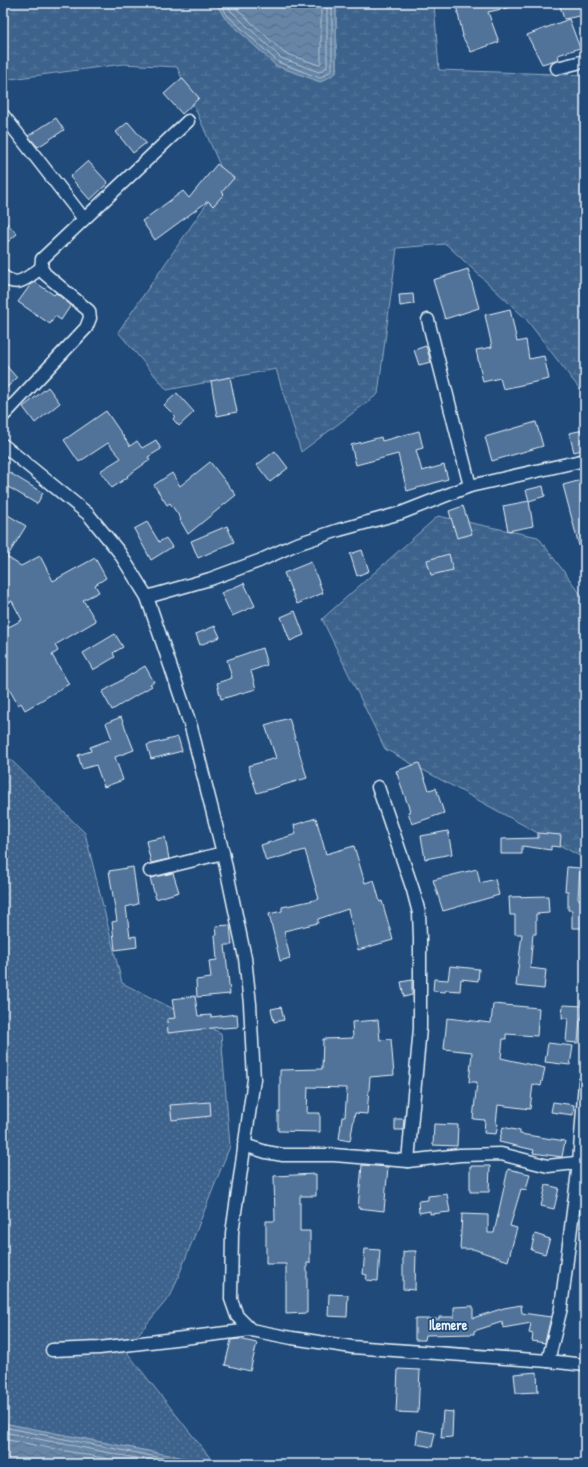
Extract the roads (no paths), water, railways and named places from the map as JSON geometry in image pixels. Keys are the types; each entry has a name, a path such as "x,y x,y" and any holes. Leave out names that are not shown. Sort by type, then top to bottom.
{"street":[{"path":"557,68 585,61"},
{"path":"3,115 84,219"},
{"path":"3,416 86,328 90,318 89,311 45,274 41,268 42,259 188,121"},
{"path":"3,276 8,281 15,283 24,280 41,268"},
{"path":"428,320 470,486"},
{"path":"3,445 88,514 119,552 147,597 191,727 224,853 244,958 250,1004 254,1079 232,1232 231,1299 237,1316 251,1330"},
{"path":"147,597 210,579 259,561 294,545 401,512 470,486 585,460"},
{"path":"378,787 413,890 418,913 420,938 420,1028 408,1161"},
{"path":"150,871 224,853"},
{"path":"548,1361 561,1308 582,1163 585,1082"},
{"path":"244,1145 266,1152 283,1155 334,1156 408,1161 460,1155 501,1154 548,1166 582,1163"},
{"path":"52,1350 99,1348 251,1330 352,1347 585,1365"}],"water":[{"path":"216,3 336,3 336,73 321,82 276,66 224,17"},
{"path":"3,1423 215,1464 3,1464"}],"district":[{"name":"Ilemere","path":"448,1325"}]}
